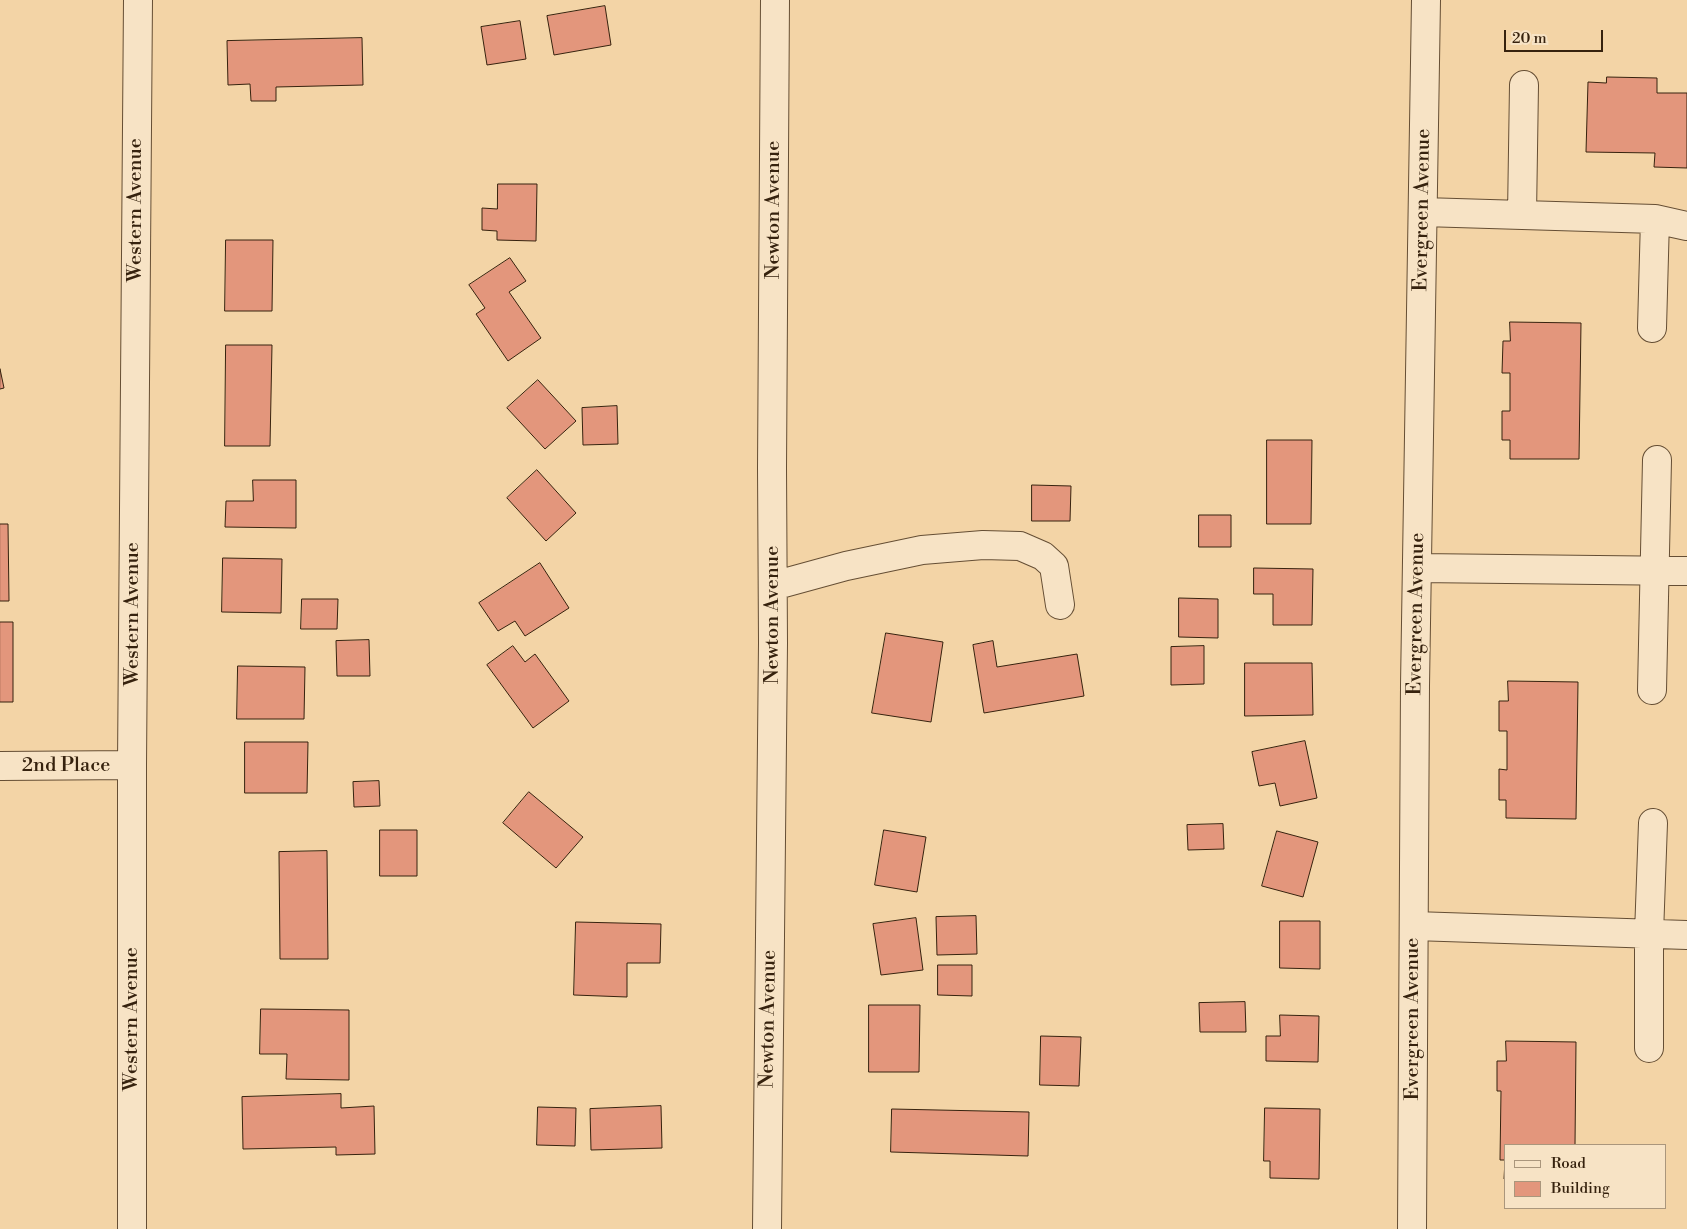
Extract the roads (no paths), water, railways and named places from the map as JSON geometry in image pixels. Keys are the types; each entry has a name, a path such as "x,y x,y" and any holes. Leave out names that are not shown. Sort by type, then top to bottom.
{"street":[{"name":"Western Avenue","path":"132,1229 132,765 138,0"},
{"name":"Newton Avenue","path":"767,1229 776,0"},
{"name":"Evergreen Avenue","path":"1412,1229 1418,568 1426,0"},
{"path":"1522,215 1524,85"},
{"path":"1423,212 1655,219 1687,226"},
{"path":"1652,328 1655,219"},
{"path":"1652,690 1657,460"},
{"path":"773,586 846,566 922,550 983,545 1020,546 1043,556 1054,566 1060,605"},
{"path":"1418,568 1687,571"},
{"name":"2nd Place","path":"0,766 132,765"},
{"path":"1649,1048 1649,934 1653,822"},
{"path":"1414,926 1687,936"}]}
